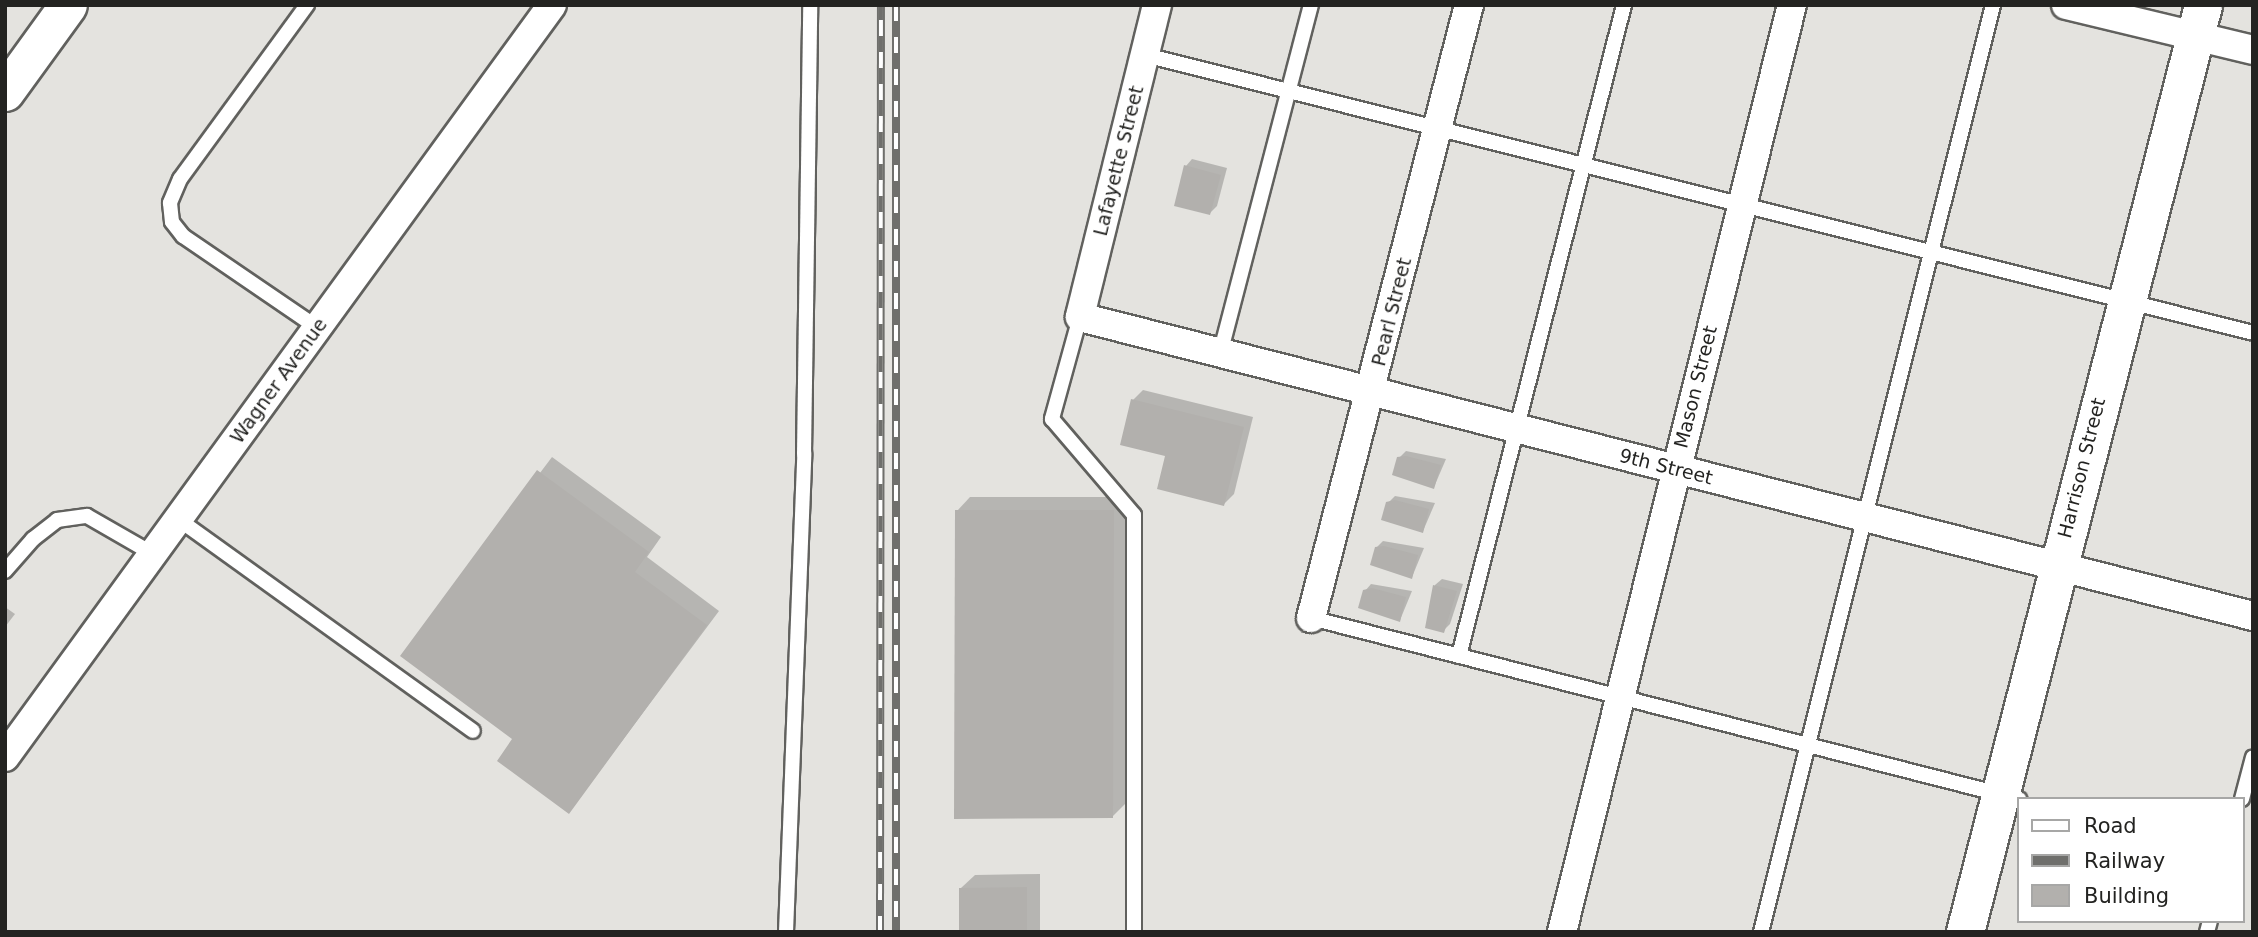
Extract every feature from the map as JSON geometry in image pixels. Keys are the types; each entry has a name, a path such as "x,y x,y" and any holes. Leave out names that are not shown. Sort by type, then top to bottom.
{"street":[{"path":"5,92 68,5"},
{"name":"Wagner Avenue","path":"5,757 552,5"},
{"name":"Lafayette Street","path":"1080,317 1157,5"},
{"name":"Pearl Street","path":"1311,618 1469,5"},
{"name":"Mason Street","path":"1566,931 1618,695 1792,5"},
{"path":"2066,5 2199,20 2253,50"},
{"name":"Harrison Street","path":"1965,932 2010,796 2057,568 2199,20"},
{"name":"9th Street","path":"1080,317 2253,617"}],"lane":[{"path":"307,5 180,178 170,202 172,222 183,236 318,328"},
{"path":"786,932 804,454 810,5"},
{"path":"1220,354 1311,5"},
{"path":"1459,656 1625,5"},
{"path":"1761,932 1811,745 1993,5"},
{"path":"1145,55 2253,333"},
{"path":"1080,317 1052,419 1134,515 1134,932"},
{"path":"5,571 33,539 57,520 87,516 153,554"},
{"path":"178,519 473,731"},
{"path":"1311,618 2010,796"},
{"path":"2243,797 2253,757"}],"building":[{"path":"1184,165 1221,175 1210,215 1174,206"},
{"path":"1131,399 1244,427 1224,506 1157,489 1165,456 1120,445"},
{"path":"1406,456 1441,465 1434,489 1392,475 1397,457"},
{"path":"537,470 649,552 635,572 707,625 569,814 497,761 512,739 400,656"},
{"path":"1395,500 1429,509 1423,533 1381,520 1386,502"},
{"path":"955,510 1114,510 1113,818 954,819"},
{"path":"1384,546 1418,555 1412,579 1370,565 1375,547"},
{"path":"1433,585 1457,591 1444,633 1425,628"},
{"path":"1372,588 1406,597 1400,622 1358,608 1363,590"},
{"path":"1027,887 1027,932 959,932 959,888"}],"railway":[{"path":"880,932 881,5"},
{"path":"896,5 896,932"}]}
